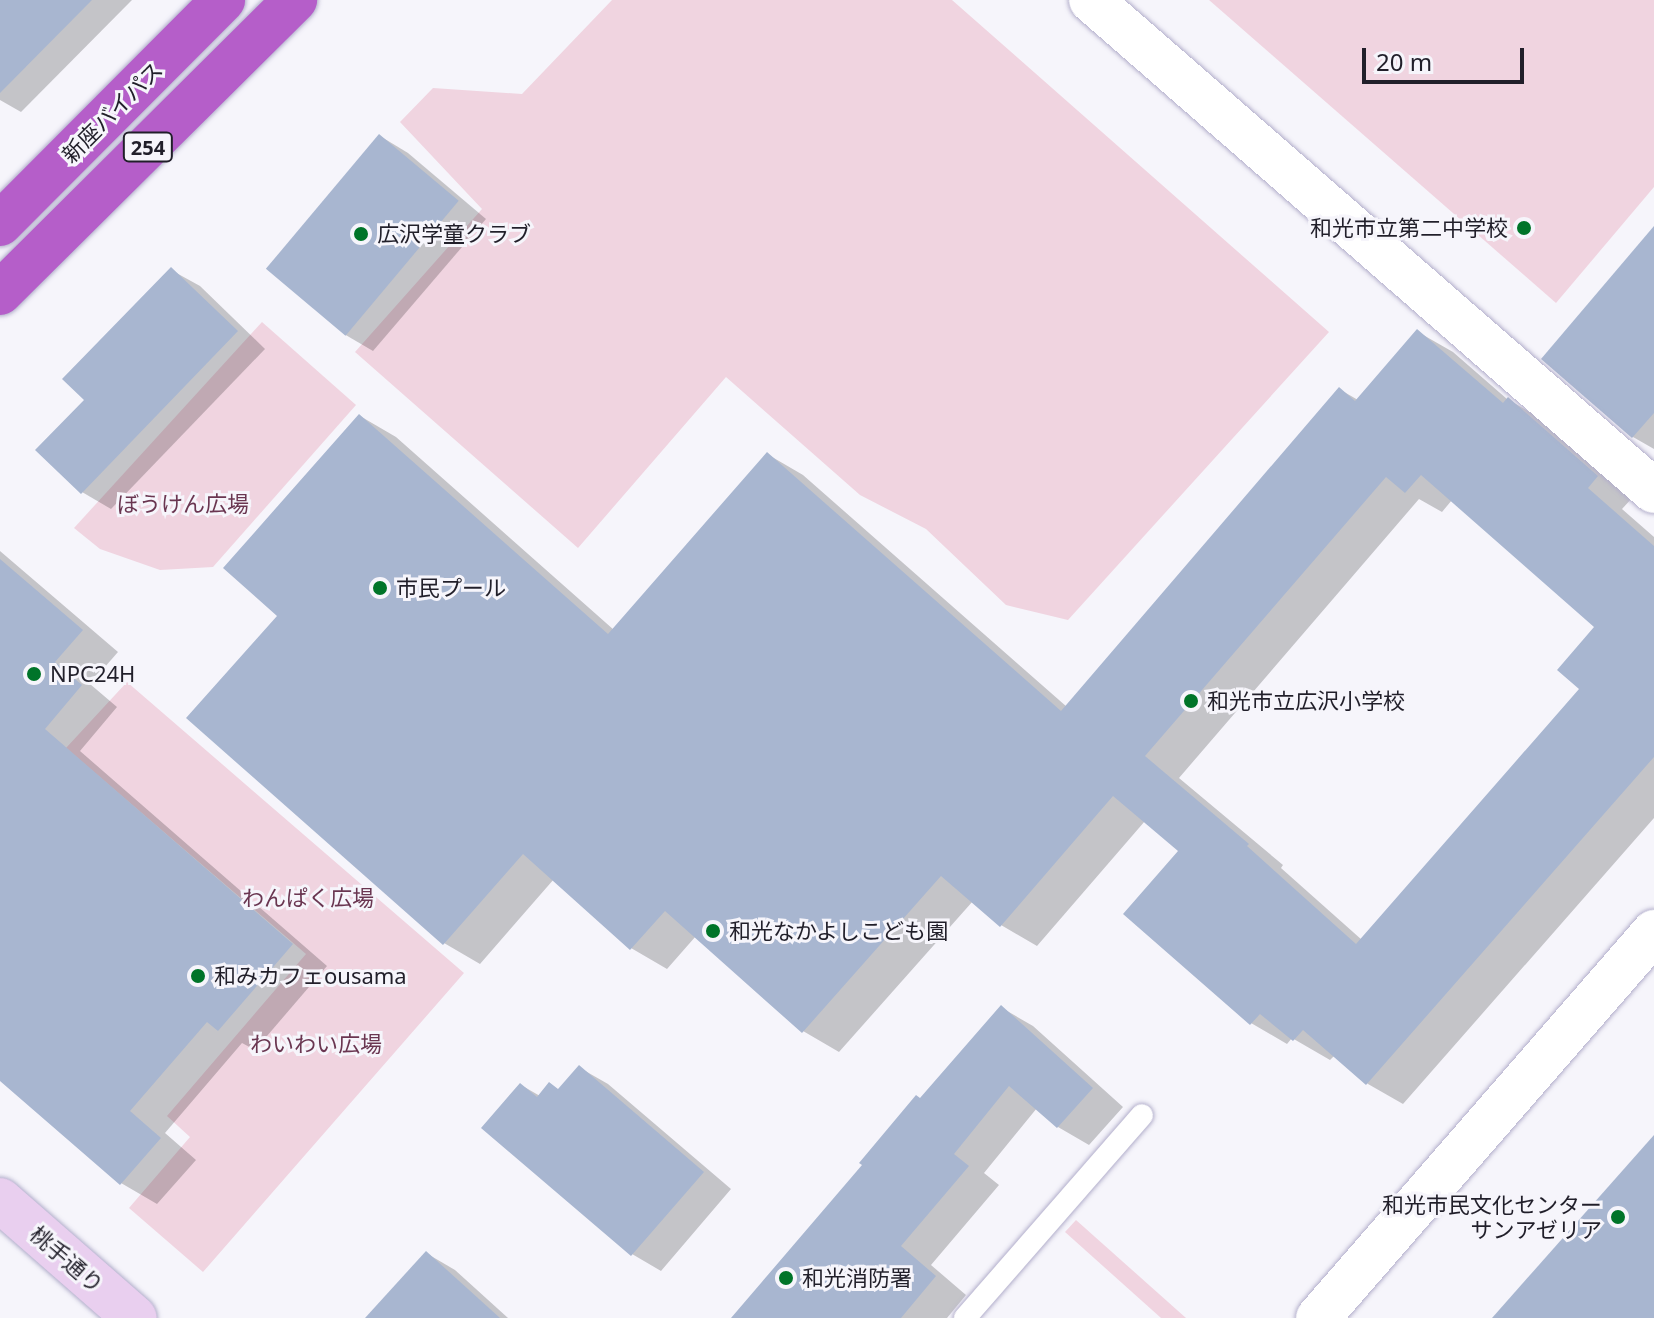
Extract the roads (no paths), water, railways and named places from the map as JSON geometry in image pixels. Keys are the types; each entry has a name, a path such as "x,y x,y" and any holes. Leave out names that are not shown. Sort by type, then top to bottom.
{"highway":[{"name":"新座バイパス","path":"0,224 223,0"},
{"name":"254","path":"0,293 295,0"}],"street":[{"path":"1091,0 1654,491"},
{"path":"1318,1318 1654,932"},
{"name":"桃手通り","path":"0,1200 135,1318"}],"lane":[{"path":"965,1318 1142,1115"}],"place":[{"name":"和光市立第二中学校","path":"1524,228"},
{"name":"広沢学童クラブ","path":"361,234"},
{"name":"市民プール","path":"380,588"},
{"name":"NPC24H","path":"34,674"},
{"name":"和光市立広沢小学校","path":"1191,701"},
{"name":"和光なかよしこども園","path":"713,931"},
{"name":"和みカフェousama","path":"198,976"},
{"name":"和光市民文化センター サンアゼリア","path":"1618,1217"},
{"name":"和光消防署","path":"786,1278"}],"park label":[{"name":"ぼうけん広場","path":"183,504"},
{"name":"わんぱく広場","path":"308,898"},
{"name":"わいわい広場","path":"316,1044"}]}
